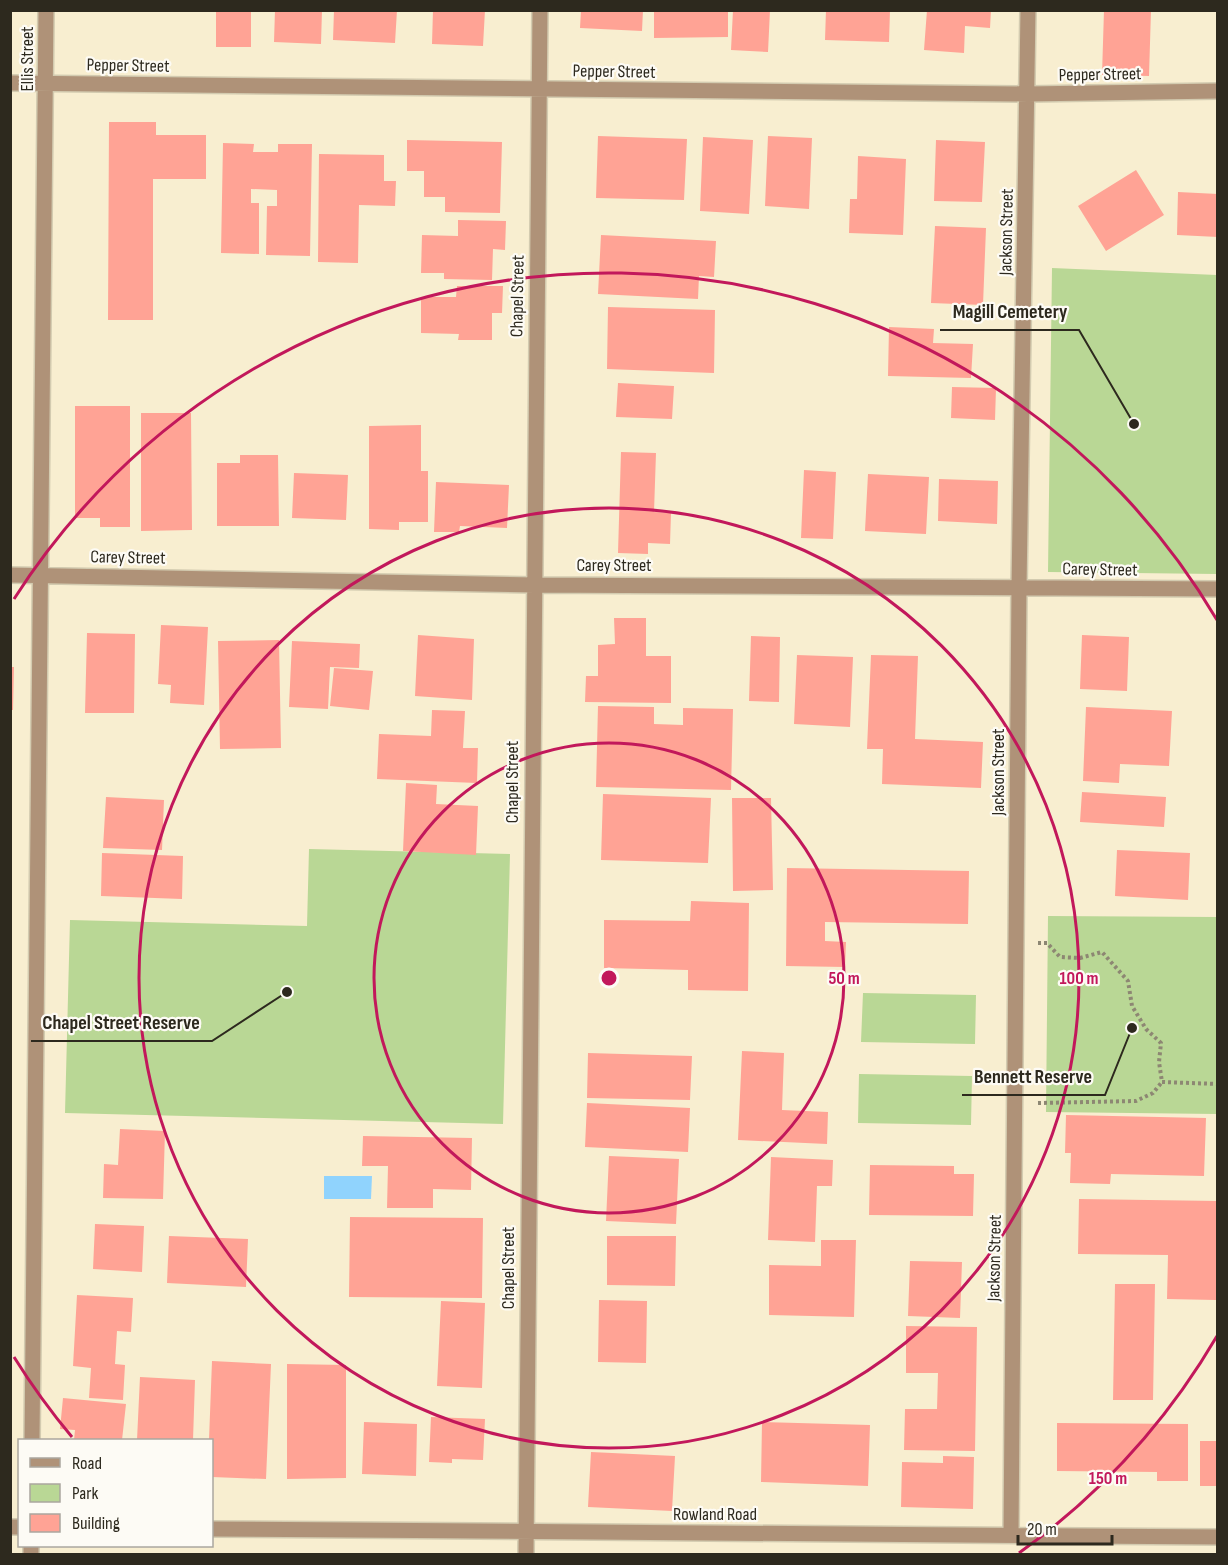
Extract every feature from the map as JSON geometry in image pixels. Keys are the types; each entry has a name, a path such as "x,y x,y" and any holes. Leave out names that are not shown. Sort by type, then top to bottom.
{"street":[{"name":"Ellis Street","path":"32,1439 46,10"},
{"name":"Chapel Street","path":"525,1554 540,10"},
{"name":"Jackson Street","path":"1011,1534 1019,587 1028,10"},
{"name":"Pepper Street","path":"10,83 1028,94 1218,91"},
{"name":"Carey Street","path":"10,575 534,585 1218,589"},
{"name":"Rowland Road","path":"213,1529 1218,1537"}],"path":[{"path":"1015,1103 1136,1101 1154,1093 1162,1082 1159,1062 1161,1043 1146,1029 1132,1006 1128,981 1102,952 1080,958 1060,957 1047,943 1017,941"},
{"path":"1162,1082 1218,1084"}],"green space":[{"path":"1052,268 1217,275 1217,574 1048,572"},
{"path":"309,849 510,854 503,1124 65,1113 70,920 307,926"},
{"path":"1048,916 1217,917 1217,1114 1046,1112"},
{"path":"863,993 976,995 975,1044 861,1042"},
{"path":"859,1074 972,1076 971,1125 858,1123"}],"water":[{"path":"324,1176 372,1176 371,1199 324,1199"}],"building":[{"path":"216,10 251,10 251,47 216,47"},
{"path":"275,10 322,10 321,44 274,42"},
{"path":"334,10 397,10 395,43 333,40"},
{"path":"433,10 485,10 483,46 432,44"},
{"path":"581,10 643,10 642,31 580,28"},
{"path":"654,10 728,10 728,37 654,38"},
{"path":"733,10 770,10 768,52 731,50"},
{"path":"826,10 890,10 889,42 825,40"},
{"path":"927,10 991,10 990,28 965,26 964,53 924,50"},
{"path":"1104,10 1151,10 1149,76 1102,75"},
{"path":"109,122 156,122 156,135 206,135 206,179 153,179 153,320 108,320"},
{"path":"598,136 687,139 684,200 596,198"},
{"path":"768,136 812,138 809,209 765,206"},
{"path":"703,137 753,140 749,214 700,211"},
{"path":"407,140 502,142 500,213 445,212 445,197 424,197 424,171 407,171"},
{"path":"936,140 985,142 982,202 934,201"},
{"path":"223,143 254,144 253,152 278,152 278,144 312,144 310,256 266,255 267,206 277,206 277,190 251,189 251,203 259,203 259,254 221,253"},
{"path":"319,154 384,155 384,181 396,181 395,206 359,205 358,263 318,262"},
{"path":"858,156 906,159 903,235 849,233 850,199 857,199"},
{"path":"1136,170 1164,215 1106,251 1078,206"},
{"path":"1178,192 1218,194 1218,237 1177,235"},
{"path":"458,220 506,221 505,250 493,249 492,280 444,279 444,273 421,273 422,235 458,236"},
{"path":"935,226 986,228 983,305 931,303"},
{"path":"601,235 716,241 714,277 699,276 698,299 598,294"},
{"path":"457,286 503,286 502,313 492,313 492,340 458,340 459,334 421,333 421,297 456,297"},
{"path":"608,307 715,310 714,373 607,369"},
{"path":"889,327 934,329 933,343 973,344 971,378 888,376"},
{"path":"618,383 674,386 672,419 616,417"},
{"path":"952,387 996,388 995,420 951,418"},
{"path":"75,406 130,406 130,527 100,527 100,518 75,518"},
{"path":"141,413 191,413 192,530 141,531"},
{"path":"421,425 421,471 428,471 428,522 399,522 399,530 369,529 369,426"},
{"path":"621,452 656,453 654,512 671,513 670,544 648,543 648,554 618,553"},
{"path":"240,455 278,455 279,526 217,526 217,463 240,463"},
{"path":"804,470 836,472 833,539 801,538"},
{"path":"294,473 348,475 346,520 292,518"},
{"path":"868,474 929,477 926,534 865,531"},
{"path":"939,479 998,481 997,524 938,521"},
{"path":"436,482 509,485 507,528 460,526 459,532 434,532"},
{"path":"614,618 646,618 646,656 671,656 671,703 585,702 586,676 598,676 598,645 615,644"},
{"path":"161,625 208,627 204,705 170,703 171,685 158,684"},
{"path":"87,633 135,634 134,713 85,713"},
{"path":"418,635 474,639 472,700 415,696"},
{"path":"1082,635 1129,637 1127,691 1080,689"},
{"path":"751,636 780,637 779,702 749,701"},
{"path":"279,640 281,748 220,749 218,641"},
{"path":"292,641 360,644 359,668 330,667 328,709 289,707"},
{"path":"797,655 853,657 850,727 794,724"},
{"path":"871,655 918,656 915,739 983,742 981,788 882,784 883,749 867,749"},
{"path":"10,667 14,667 13,710 10,710"},
{"path":"334,668 373,671 369,710 330,706"},
{"path":"598,706 654,707 654,724 683,725 683,708 733,709 731,790 596,787"},
{"path":"1086,707 1172,711 1169,766 1120,764 1119,783 1083,781"},
{"path":"432,710 465,711 463,748 478,748 477,783 377,779 379,734 431,736"},
{"path":"406,783 437,785 436,804 478,806 476,855 403,851"},
{"path":"1082,792 1166,797 1164,827 1080,822"},
{"path":"603,794 711,798 708,863 601,860"},
{"path":"106,797 164,800 162,850 103,848"},
{"path":"732,798 771,798 773,890 733,891"},
{"path":"1117,850 1190,853 1188,900 1115,896"},
{"path":"102,853 183,856 182,899 101,896"},
{"path":"787,868 969,871 968,924 825,922 825,941 846,942 845,967 786,966"},
{"path":"691,901 749,903 748,991 688,990 688,970 604,968 604,920 690,921"},
{"path":"742,1051 784,1053 782,1110 828,1112 827,1144 738,1140"},
{"path":"588,1053 692,1056 690,1100 587,1098"},
{"path":"587,1103 690,1108 688,1152 585,1147"},
{"path":"1066,1115 1206,1118 1204,1176 1111,1174 1110,1184 1070,1183 1071,1153 1065,1153"},
{"path":"120,1129 165,1131 163,1199 103,1198 104,1164 118,1165"},
{"path":"363,1136 472,1138 471,1190 433,1189 433,1208 387,1208 388,1166 362,1166"},
{"path":"609,1156 679,1159 676,1224 606,1221"},
{"path":"771,1157 833,1160 832,1186 817,1186 815,1242 768,1240"},
{"path":"870,1165 954,1166 954,1174 974,1174 973,1216 869,1215"},
{"path":"1079,1199 1218,1201 1216,1300 1167,1299 1168,1255 1078,1254"},
{"path":"350,1217 483,1218 482,1298 349,1297"},
{"path":"95,1224 144,1226 142,1272 93,1269"},
{"path":"169,1236 248,1239 246,1287 167,1283"},
{"path":"607,1236 676,1236 675,1286 607,1285"},
{"path":"821,1240 856,1240 854,1317 769,1315 769,1265 821,1266"},
{"path":"910,1261 962,1262 960,1318 908,1316"},
{"path":"1115,1284 1155,1284 1153,1400 1113,1400"},
{"path":"77,1295 133,1298 131,1332 117,1331 115,1364 125,1365 123,1400 89,1398 91,1368 73,1366"},
{"path":"599,1300 647,1301 646,1363 598,1362"},
{"path":"441,1301 485,1303 482,1388 437,1386"},
{"path":"906,1326 977,1327 975,1451 904,1450 905,1409 937,1409 938,1373 906,1373"},
{"path":"212,1361 271,1364 266,1479 213,1477 213,1439 209,1439"},
{"path":"287,1364 346,1365 346,1478 287,1479"},
{"path":"140,1377 195,1380 193,1439 137,1439"},
{"path":"63,1398 126,1404 122,1439 74,1439 75,1430 60,1429"},
{"path":"431,1417 485,1419 483,1460 452,1459 452,1463 429,1462"},
{"path":"364,1422 417,1424 416,1476 362,1474"},
{"path":"762,1422 870,1425 868,1486 761,1482"},
{"path":"1057,1423 1188,1424 1188,1481 1157,1481 1157,1472 1057,1471"},
{"path":"1200,1441 1218,1441 1218,1486 1200,1486"},
{"path":"591,1452 675,1456 672,1511 588,1507"},
{"path":"943,1456 974,1457 973,1509 901,1507 902,1462 943,1463"}],"place":[{"name":"Magill Cemetery","path":"1134,424"},
{"name":"Chapel Street Reserve","path":"287,992"},
{"name":"Bennett Reserve","path":"1132,1028"}]}
